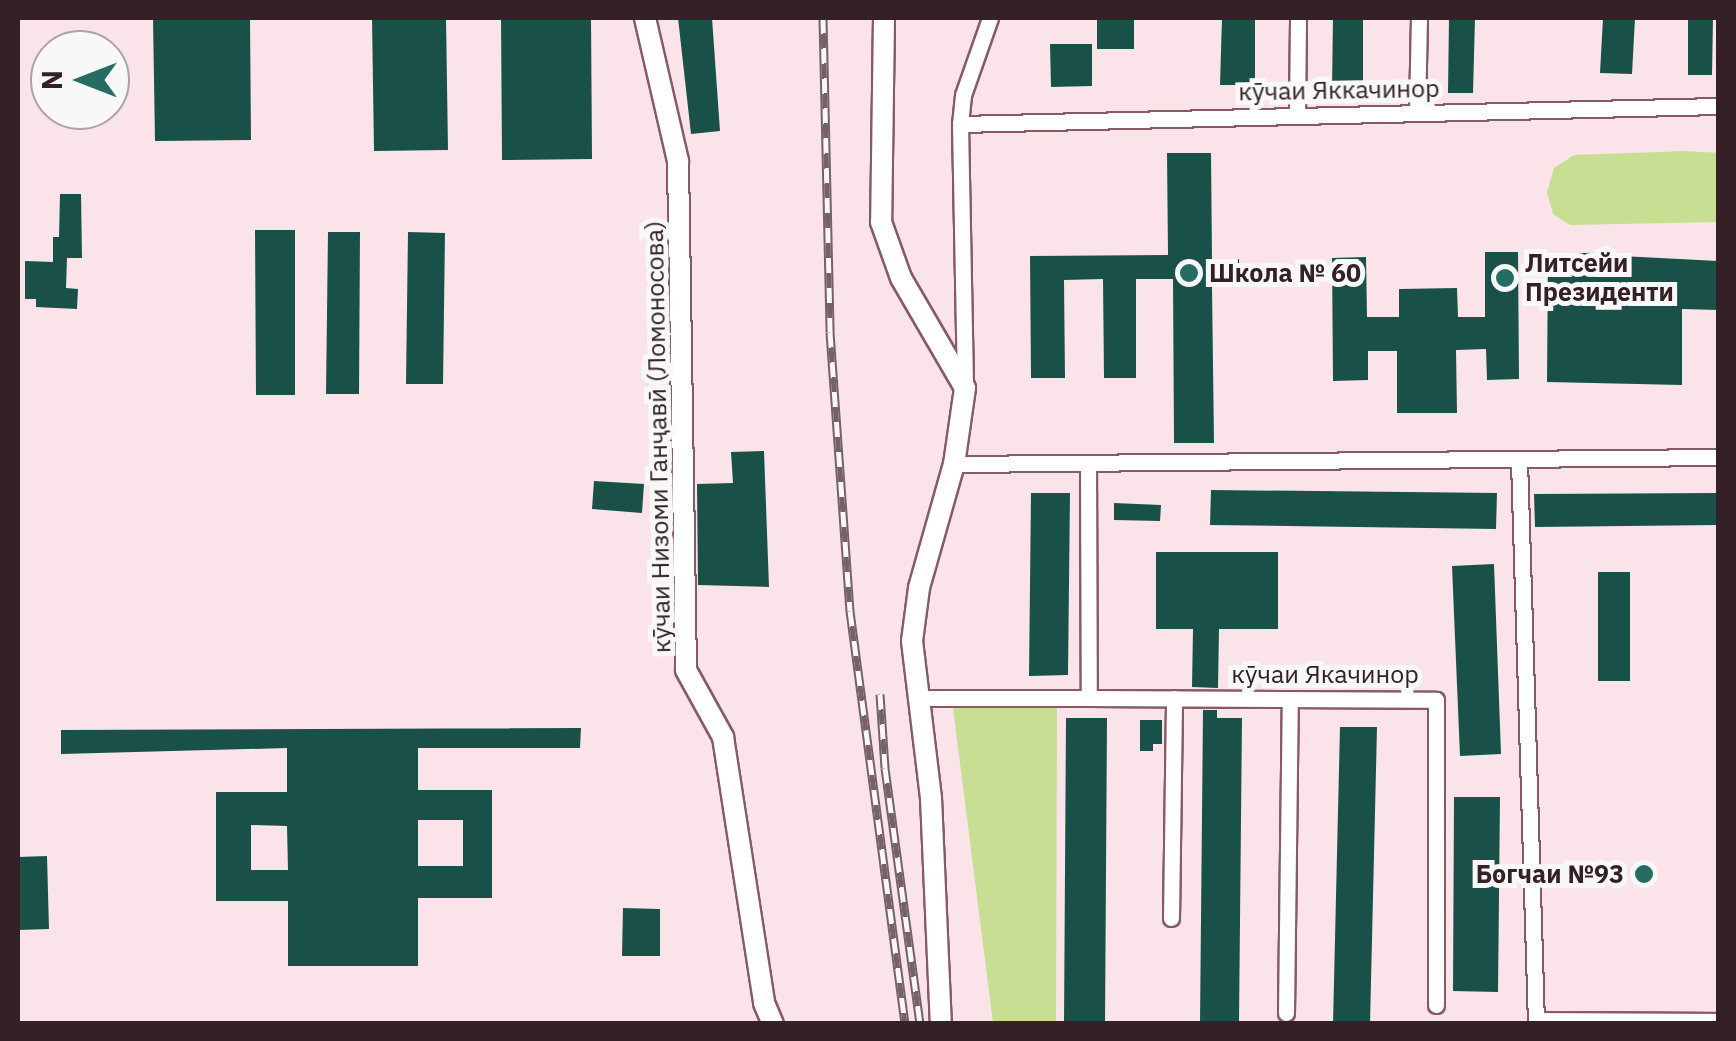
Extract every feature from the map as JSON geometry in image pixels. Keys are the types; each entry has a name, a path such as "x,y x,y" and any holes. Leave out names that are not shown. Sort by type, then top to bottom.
{"street":[{"name":"кӯчаи Низоми Ганҷавӣ (Ломоносова)","path":"645,18 678,161 686,670 693,690 709,708 723,737 764,1003 773,1024"},
{"path":"884,18 881,222 901,278 965,388"},
{"path":"941,1024 931,798 912,641 918,588 954,464 965,388 960,124 963,95 990,18"},
{"path":"1297,116 1298,18"},
{"path":"1417,113 1419,18"},
{"name":"кӯчаи Яккачинор","path":"960,124 1718,106"},
{"path":"954,464 1718,457"},
{"path":"1519,460 1536,1022 1718,1021"},
{"path":"1088,463 1089,698"},
{"name":"кӯчаи Якачинор","path":"919,698 1436,700 1436,1005"},
{"path":"1171,918 1174,698"},
{"path":"1286,1013 1290,699"}],"green space":[{"path":"1718,153 1718,222 1570,225 1553,214 1547,192 1554,168 1574,155"},
{"path":"1057,707 1056,1023 993,1023 953,708"}],"building":[{"path":"153,18 250,18 251,140 155,141"},
{"path":"372,18 446,18 448,150 374,151"},
{"path":"501,18 591,18 592,159 502,160"},
{"path":"678,18 712,18 720,131 691,134"},
{"path":"1097,18 1134,18 1134,49 1097,49"},
{"path":"1222,18 1255,18 1255,85 1220,85"},
{"path":"1333,18 1363,18 1363,90 1332,89"},
{"path":"1449,18 1475,18 1473,93 1448,93"},
{"path":"1603,18 1635,18 1632,74 1600,73"},
{"path":"1688,18 1713,18 1712,75 1688,75"},
{"path":"1050,44 1092,44 1092,86 1051,87"},
{"path":"1167,153 1211,153 1212,259 1239,259 1239,287 1212,287 1214,443 1174,443 1173,279 1136,279 1136,378 1104,378 1103,279 1064,280 1065,378 1031,378 1030,256 1168,255"},
{"path":"60,194 81,194 82,258 67,258 66,288 78,289 77,309 36,307 36,299 25,299 25,261 53,262 53,237 59,237"},
{"path":"255,230 295,230 295,395 256,395"},
{"path":"328,232 360,232 359,394 326,394"},
{"path":"408,232 445,233 443,384 406,384"},
{"path":"1485,252 1518,252 1519,379 1487,380 1486,349 1456,350 1457,413 1397,413 1397,351 1368,351 1368,380 1333,381 1332,258 1366,257 1367,317 1399,317 1399,289 1457,288 1458,317 1485,317"},
{"path":"1548,253 1590,253 1590,262 1620,261 1621,256 1718,261 1718,310 1682,309 1682,385 1547,382"},
{"path":"764,451 769,587 698,585 697,484 733,483 731,452"},
{"path":"594,481 644,484 642,513 592,509"},
{"path":"1211,490 1497,493 1496,529 1210,525"},
{"path":"1031,493 1070,493 1068,675 1029,676"},
{"path":"1718,493 1718,525 1535,527 1534,494"},
{"path":"1114,503 1161,505 1160,521 1114,520"},
{"path":"1156,552 1278,552 1278,629 1219,629 1218,688 1192,687 1193,629 1156,629"},
{"path":"1494,564 1501,754 1460,756 1452,566"},
{"path":"1598,572 1630,572 1630,681 1598,681"},
{"path":"1203,710 1217,710 1217,718 1242,718 1239,1024 1200,1024"},
{"path":"1066,718 1107,718 1105,1024 1064,1024"},
{"path":"1140,720 1162,720 1162,744 1153,744 1153,751 1140,751"},
{"path":"1340,727 1377,727 1370,1024 1333,1024"},
{"path":"581,728 580,748 418,748 418,790 492,790 492,898 418,898 418,966 288,966 288,901 216,901 216,792 287,792 287,748 61,754 61,730","holes":["418,820 463,820 463,866 418,866","251,825 287,826 288,870 251,870"]},
{"path":"1454,797 1500,797 1498,992 1453,991"},
{"path":"47,856 49,929 18,930 18,857"},
{"path":"623,908 660,909 660,956 622,956"}],"railway":[{"path":"823,18 830,332 850,611 905,1024"},
{"path":"880,694 885,768 920,1024"}],"place":[{"name":"Школа № 60","path":"1189,273"},
{"name":"Литсейи Президенти","path":"1505,278"},
{"name":"Богчаи №93","path":"1644,874"}]}
